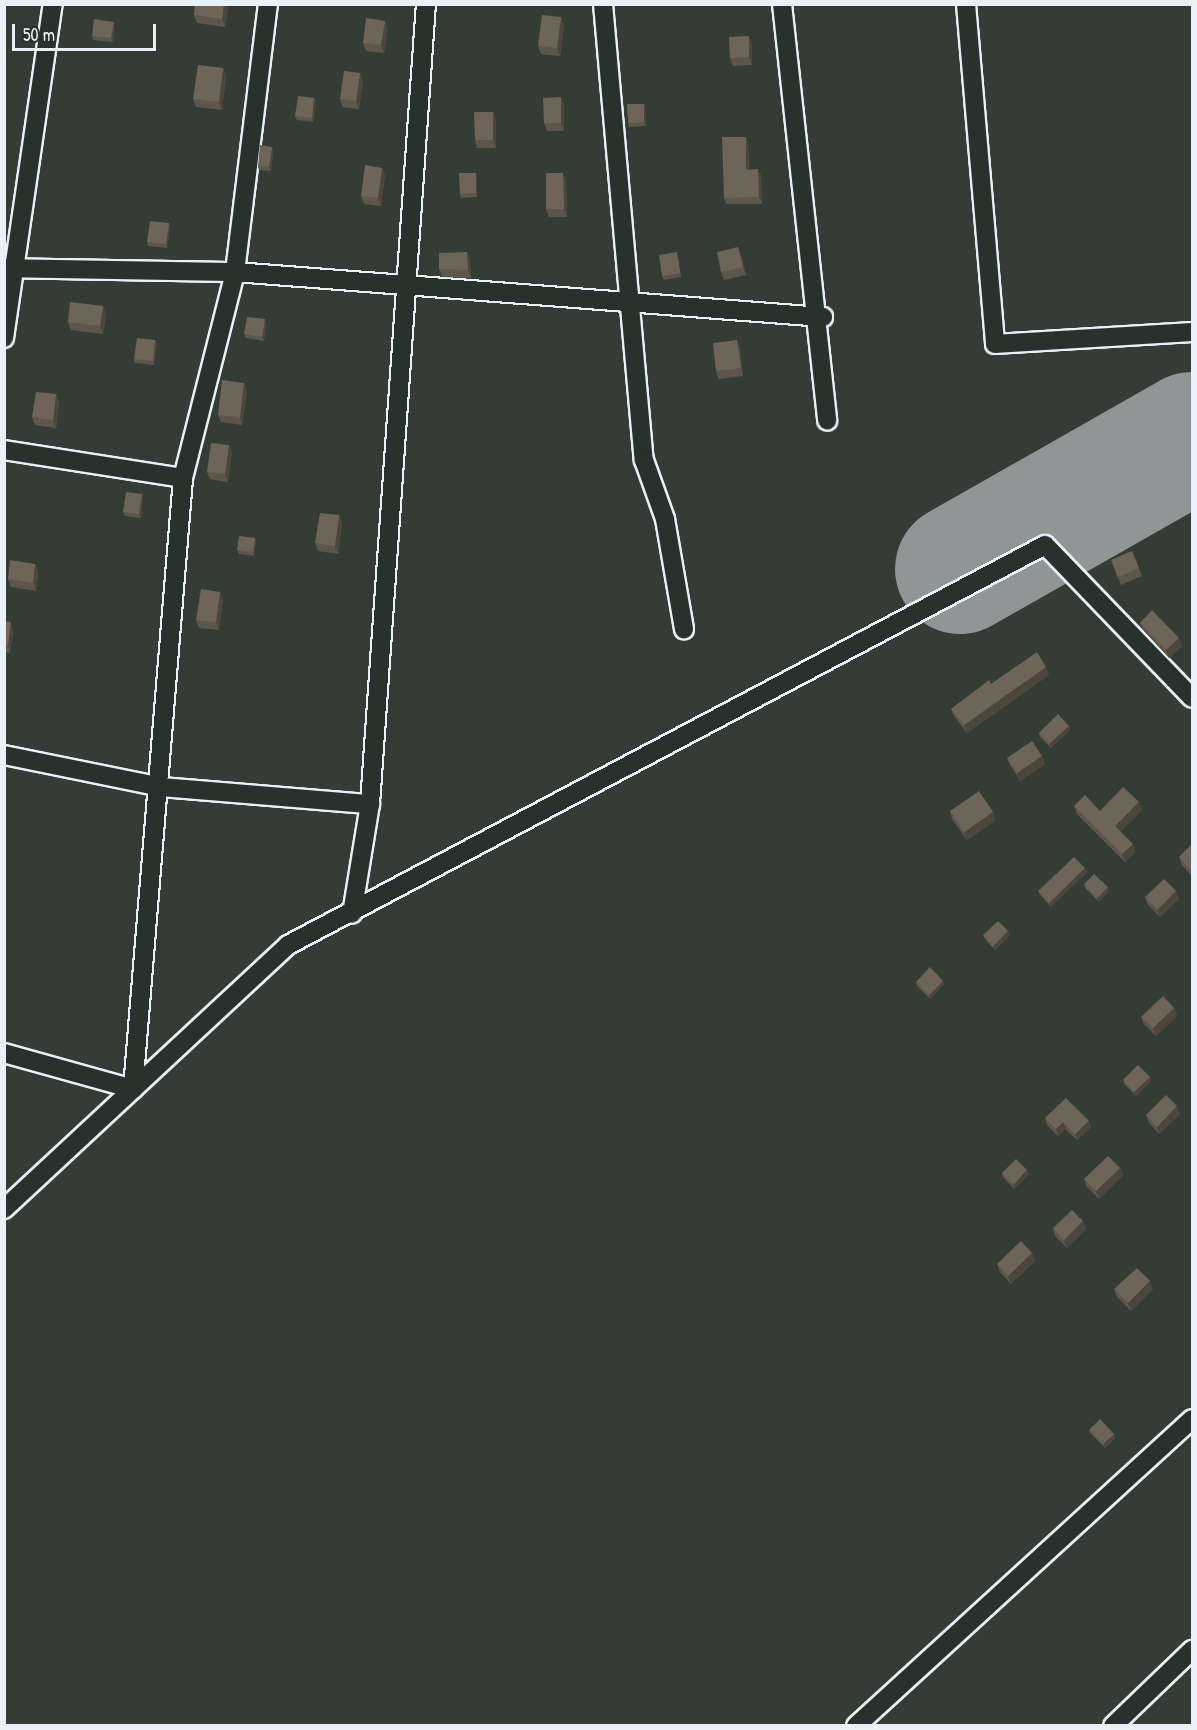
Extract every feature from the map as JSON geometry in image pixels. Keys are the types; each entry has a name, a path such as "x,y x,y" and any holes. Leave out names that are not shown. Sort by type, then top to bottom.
{"street":[{"path":"4,338 10,268 53,4"},
{"path":"133,1089 161,787 183,478 235,272 268,4"},
{"path":"352,914 370,804 426,4"},
{"path":"603,4 644,460 665,519 684,629"},
{"path":"966,4 995,344 1192,332"},
{"path":"782,5 819,316 827,421"},
{"path":"10,268 235,272 630,306 819,316"},
{"path":"4,450 183,478"},
{"path":"4,1209 288,945 352,914 1044,544 1192,698"},
{"path":"4,755 161,787 370,804"},
{"path":"4,1053 133,1089"},
{"path":"856,1725 1192,1419"},
{"path":"1113,1725 1192,1650"}],"building":[{"path":"195,4 224,4 222,19 194,15"},
{"path":"542,15 561,17 557,48 538,46"},
{"path":"366,18 385,21 381,45 363,43"},
{"path":"94,19 114,22 111,38 92,36"},
{"path":"749,36 749,57 730,58 729,37"},
{"path":"198,65 223,68 219,102 193,99"},
{"path":"344,71 360,73 356,101 340,99"},
{"path":"298,96 314,98 312,118 295,116"},
{"path":"561,97 561,123 544,123 543,98"},
{"path":"627,104 644,104 644,122 628,123"},
{"path":"474,112 493,112 493,140 475,140"},
{"path":"722,137 746,137 746,170 758,169 759,197 724,198"},
{"path":"260,145 272,147 269,167 258,166"},
{"path":"365,165 382,168 378,198 361,196"},
{"path":"459,173 476,173 476,193 460,194"},
{"path":"546,173 563,173 564,209 546,209"},
{"path":"150,221 169,223 166,244 147,242"},
{"path":"738,247 743,267 721,272 717,252"},
{"path":"467,252 468,270 439,269 439,253"},
{"path":"677,252 680,273 662,276 659,255"},
{"path":"70,302 103,306 100,326 68,322"},
{"path":"247,317 265,319 262,337 244,334"},
{"path":"137,338 155,340 153,361 134,359"},
{"path":"737,340 741,368 716,371 713,343"},
{"path":"222,380 244,383 240,417 218,415"},
{"path":"36,392 56,394 53,420 32,417"},
{"path":"211,443 229,445 225,474 207,472"},
{"path":"126,492 142,494 139,514 123,512"},
{"path":"320,513 339,515 335,546 315,543"},
{"path":"239,536 255,538 253,552 237,550"},
{"path":"1132,551 1139,568 1118,577 1111,560"},
{"path":"10,560 35,564 33,583 8,579"},
{"path":"201,589 220,592 216,622 196,620"},
{"path":"1152,610 1179,638 1166,650 1140,623"},
{"path":"4,621 11,622 8,645 4,645"},
{"path":"1037,652 1046,667 964,725 951,709 989,680 991,684"},
{"path":"1058,714 1069,726 1049,744 1039,733"},
{"path":"1032,741 1042,756 1017,773 1007,758"},
{"path":"1123,787 1139,802 1115,826 1133,844 1122,854 1074,806 1085,795 1100,811"},
{"path":"979,791 993,812 964,832 950,811"},
{"path":"1192,844 1192,871 1179,857"},
{"path":"1074,857 1085,868 1049,903 1038,891"},
{"path":"1094,874 1108,887 1097,898 1084,884"},
{"path":"1164,879 1176,891 1157,910 1145,897"},
{"path":"998,921 1008,931 993,946 983,935"},
{"path":"930,967 943,981 929,995 916,982"},
{"path":"1163,996 1174,1008 1153,1028 1141,1017"},
{"path":"1138,1065 1150,1077 1134,1092 1123,1080"},
{"path":"1166,1095 1177,1106 1157,1127 1146,1115"},
{"path":"1066,1098 1089,1121 1075,1134 1063,1122 1056,1129 1045,1118"},
{"path":"1108,1156 1120,1168 1096,1191 1084,1179"},
{"path":"1016,1159 1027,1170 1013,1185 1002,1173"},
{"path":"1072,1210 1083,1221 1064,1240 1053,1228"},
{"path":"1021,1241 1032,1253 1008,1276 997,1264"},
{"path":"1137,1268 1150,1281 1128,1303 1114,1289"},
{"path":"1100,1419 1114,1434 1103,1444 1089,1430"}],"runway":[{"path":"960,569 1192,437"}]}
